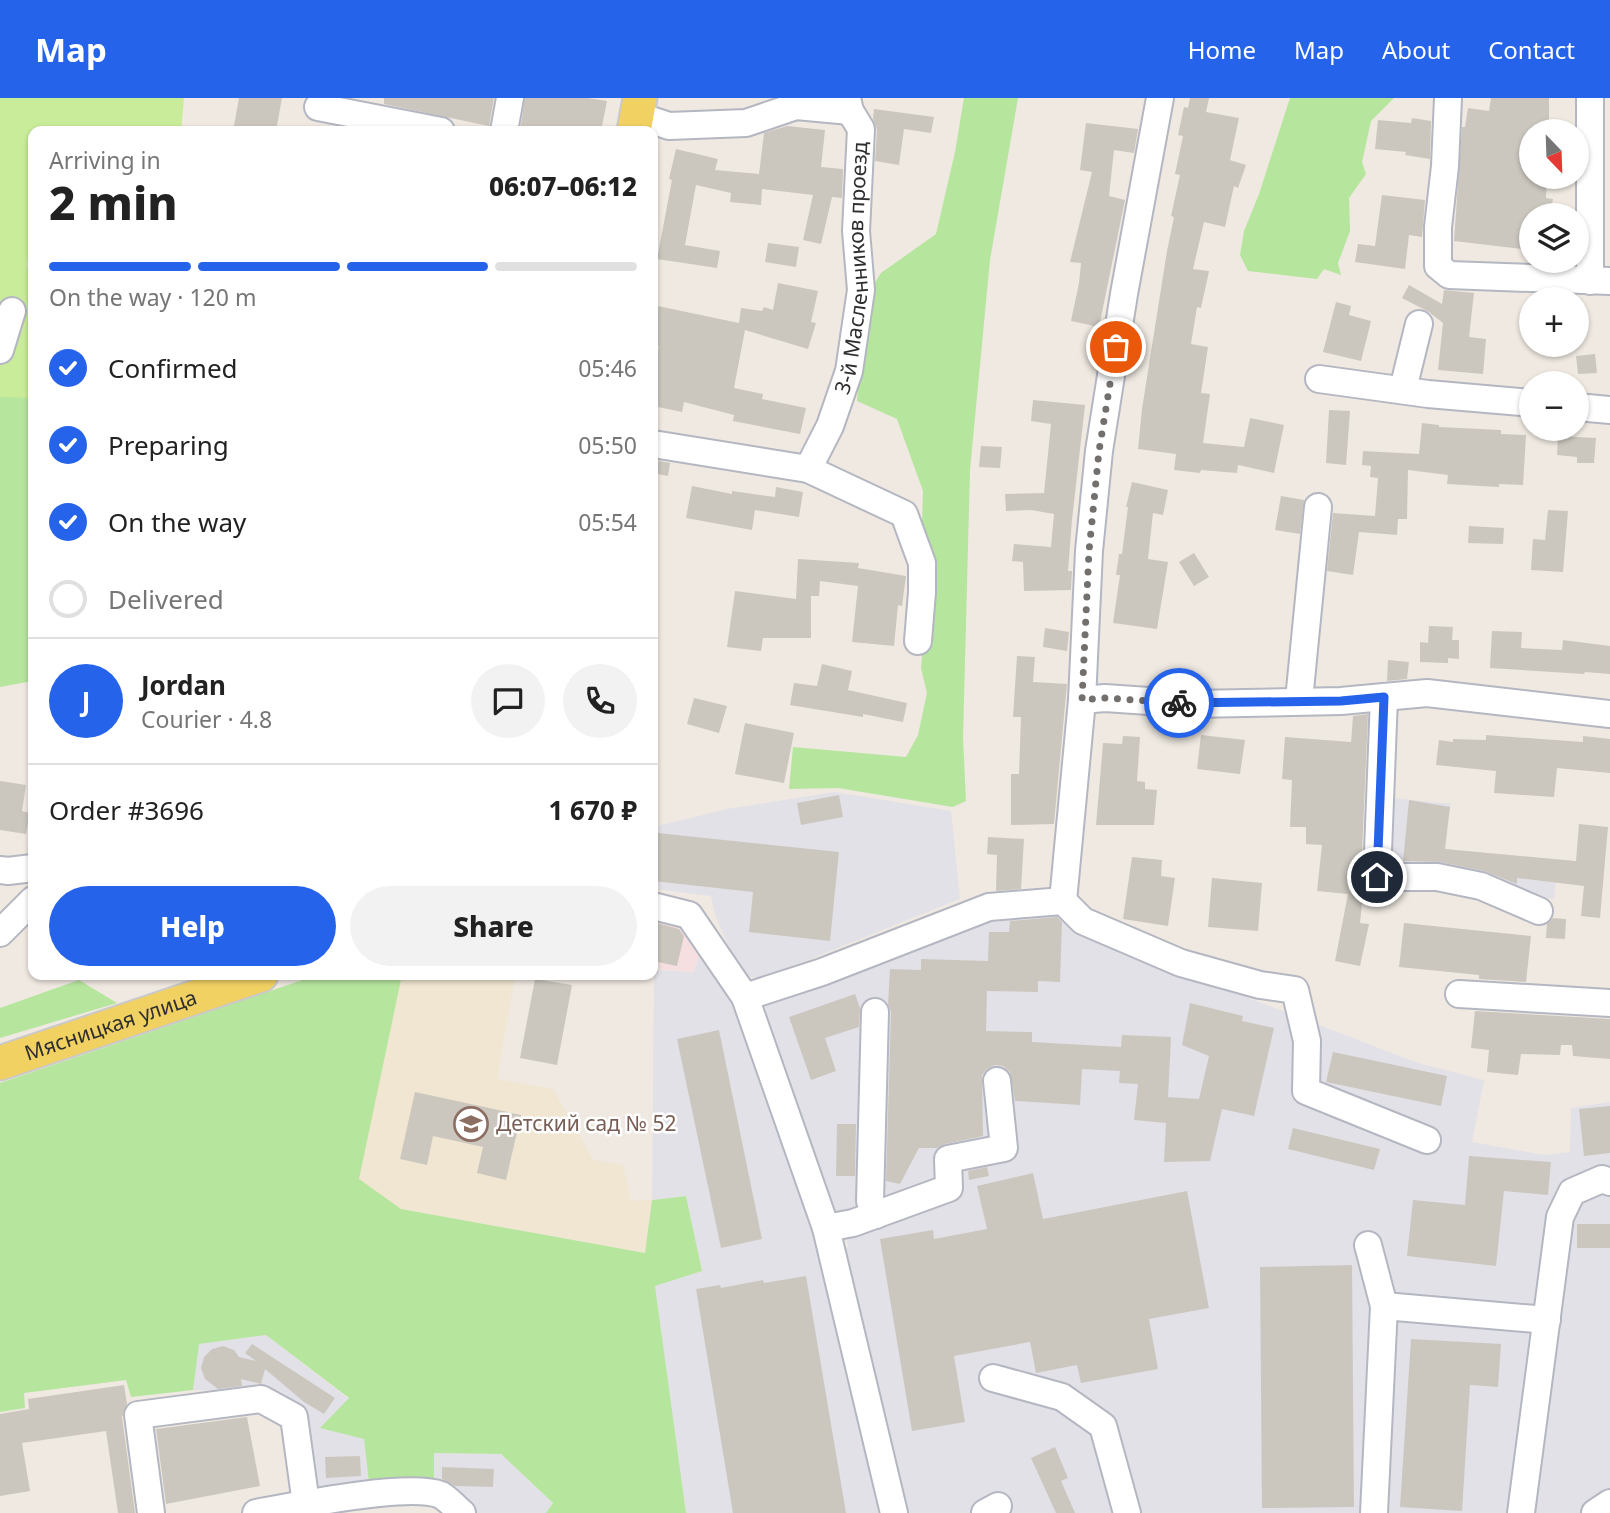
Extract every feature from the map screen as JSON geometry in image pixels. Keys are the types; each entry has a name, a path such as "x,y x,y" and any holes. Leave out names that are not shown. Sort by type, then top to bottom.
{"main road":[{"name":"Мясницкая улица","path":"0,1063 246,980"}],"street":[{"path":"505,126 510,98"},
{"path":"1063,901 1082,700 1089,551 1099,451 1160,98"},
{"path":"1448,98 1445,166 1438,227 1438,266 1449,275 1600,281 1590,98"},
{"name":"3-й Масленников проезд","path":"637,115 669,126 746,123 796,106 848,104 861,129 856,231 861,290 849,371 830,426 808,469"},
{"path":"318,107 415,126"},
{"path":"0,350 12,311"},
{"path":"1403,389 1419,324"},
{"path":"1319,379 1428,394 1519,402"},
{"path":"1589,408 1610,410"},
{"path":"658,445 808,469 904,514 922,563 918,641"},
{"path":"1300,700 1318,507"},
{"path":"1082,700 1105,698 1192,704 1341,701 1427,694 1610,714"},
{"path":"1384,697 1377,877 1437,877 1481,886 1539,911"},
{"path":"0,870 28,869"},
{"path":"746,998 822,972 989,907 1063,901 1083,921 1181,963 1260,985 1295,990 1307,1041 1306,1091 1427,1140"},
{"path":"0,933 28,905"},
{"path":"658,907 689,915 746,998 826,1228 894,1513"},
{"path":"1459,994 1610,1003"},
{"path":"874,1012 870,1201 876,1215"},
{"path":"826,1228 853,1223 949,1188 948,1159 1003,1148 997,1081"},
{"path":"1521,1513 1560,1217 1572,1192 1602,1179 1610,1182"},
{"path":"1368,1245 1384,1306 1374,1513"},
{"path":"1384,1306 1547,1320"},
{"path":"993,1378 1062,1398 1103,1426 1127,1513"},
{"path":"151,1513 138,1415 261,1399 295,1417 306,1504"},
{"path":"256,1513 407,1490 441,1495 462,1513"},
{"path":"1595,1513 1610,1503"}],"shaded area":[{"path":"835,792 951,811 960,899 763,978 741,976 714,912 711,896 658,890 658,826 727,809"},
{"path":"1393,798 1451,804 1448,818 1421,847 1557,860 1554,899 1497,890 1391,865 1384,860"},
{"path":"990,911 1067,912 1076,932 1418,1063 1484,1080 1472,1142 1544,1155 1570,1152 1571,1108 1610,1102 1610,1513 686,1513 655,1286 702,1271 686,1196 652,1200 654,980 658,980 658,970 694,972 703,944 737,1003 822,1253 849,1247 759,1007"},
{"path":"658,915 690,924 703,944 694,972 658,969"},
{"name":"Детский сад № 52","path":"401,980 514,980 497,1079 553,1089 593,1160 623,1165 631,1201 652,1200 645,1253 401,1209 358,1179"},
{"path":"266,1335 349,1399 364,1439 369,1483 319,1488 311,1480 300,1413 262,1391 193,1390 198,1344"},
{"path":"434,1453 501,1454 553,1503 546,1513 472,1513 434,1489"}],"green space":[{"path":"0,98 184,98 181,126 28,126 28,398 0,397"},
{"path":"964,98 1018,98 990,260 970,470 963,738 966,801 953,807 838,788 789,789 793,747 906,757 918,735 927,693 921,668 928,591 928,549 922,523 923,491 897,419 857,401 866,297 881,273 936,234"},
{"path":"1290,98 1394,98 1371,121 1362,162 1366,174 1349,198 1350,231 1338,263 1341,275 1324,269 1317,279 1248,271 1240,255 1244,231"},
{"path":"28,348 28,682 0,687 0,397 18,397"},
{"path":"79,980 117,1003 0,1038 0,1008"},
{"path":"302,980 401,980 359,1179 401,1209 645,1253 652,1200 686,1196 702,1271 655,1286 686,1513 546,1513 553,1503 501,1454 434,1453 434,1489 369,1483 364,1439 320,1428 349,1398 266,1335 199,1344 193,1390 131,1397 126,1380 24,1393 25,1408 0,1412 0,1083"}],"building":[{"path":"239,98 282,98 277,126 234,126"},
{"path":"384,98 494,98 489,126 384,104"},
{"path":"525,98 588,98 607,101 602,126 521,126"},
{"path":"1190,98 1209,98 1206,112 1239,118 1230,160 1246,165 1238,188 1234,186 1225,227 1204,222 1193,269 1209,271 1201,308 1197,307 1191,344 1208,347 1201,393 1210,394 1203,443 1244,447 1250,418 1284,425 1274,473 1238,465 1237,473 1174,470 1176,454 1138,449 1142,409 1174,217 1171,216 1180,175 1175,174 1183,136 1178,135 1184,107 1188,108"},
{"path":"1491,98 1549,98 1549,119 1519,119 1519,189 1546,189 1546,198 1553,199 1552,203 1519,203 1519,249 1454,241 1462,127 1465,127 1468,108 1489,111"},
{"path":"874,109 934,117 931,133 904,129 899,165 875,161 877,130 873,118"},
{"path":"1412,118 1431,121 1430,159 1405,155 1406,152 1375,149 1378,120 1411,123"},
{"path":"1086,123 1138,129 1134,153 1114,150 1109,196 1125,200 1099,327 1071,321 1081,263 1070,262 1092,172 1080,170"},
{"path":"787,126 825,130 821,167 843,169 842,198 832,197 821,244 803,240 813,195 762,189 761,205 730,202 731,193 696,185 685,245 720,251 717,268 658,259 676,149 718,159 715,170 759,174 764,133"},
{"path":"1382,195 1425,200 1422,237 1409,235 1405,269 1355,262 1358,244 1375,246"},
{"path":"768,243 799,247 796,267 765,262"},
{"path":"778,283 818,291 811,322 816,323 808,349 745,330 734,388 763,394 762,399 806,408 800,434 733,421 734,415 684,402 682,412 658,407 658,306 739,323 741,308 762,311 764,307 773,310"},
{"path":"1409,285 1442,304 1444,290 1474,293 1469,337 1486,339 1483,374 1438,370 1443,323 1429,312 1402,298"},
{"path":"1336,302 1351,306 1349,315 1371,321 1361,361 1323,352"},
{"path":"1595,354 1597,373 1578,371 1576,357 1589,357 1589,355"},
{"path":"1033,400 1085,405 1068,571 1072,571 1071,590 1024,591 1023,562 1012,561 1014,544 1051,547 1054,514 1031,510 1006,511 1005,494 1044,493 1051,424 1031,421"},
{"path":"1329,410 1350,411 1346,465 1326,463"},
{"path":"1422,423 1439,427 1501,430 1501,434 1519,435 1519,441 1526,441 1523,485 1499,484 1499,487 1447,484 1448,475 1408,470 1407,519 1398,519 1397,535 1359,532 1353,575 1327,571 1333,513 1375,516 1378,478 1370,477 1371,466 1362,465 1363,451 1419,454"},
{"path":"1589,438 1596,438 1594,463 1577,463 1577,457 1557,455 1558,441 1589,441"},
{"path":"981,446 1002,447 1000,468 979,467"},
{"path":"658,461 670,463 668,476 658,474"},
{"path":"1132,482 1168,490 1163,515 1153,513 1148,559 1168,562 1157,629 1113,623 1120,575 1116,575 1119,554 1122,554 1126,507"},
{"path":"692,486 732,494 732,491 775,497 776,487 803,492 799,517 755,510 752,530 686,518"},
{"path":"1281,496 1304,500 1300,534 1275,530"},
{"path":"1548,510 1568,511 1563,572 1531,570 1533,539 1545,540"},
{"path":"1469,526 1504,528 1503,544 1468,543"},
{"path":"1194,553 1209,577 1194,586 1179,562"},
{"path":"798,559 859,563 858,568 906,576 902,606 898,605 894,646 852,642 858,586 820,581 819,596 811,596 811,638 763,638 761,651 727,647 735,591 796,599"},
{"path":"1429,626 1453,627 1452,640 1459,640 1459,659 1448,658 1448,663 1420,662 1420,642 1428,643"},
{"path":"1045,628 1069,632 1067,651 1043,647"},
{"path":"1492,631 1522,632 1521,648 1562,650 1563,640 1610,646 1610,674 1490,668"},
{"path":"1017,656 1035,657 1033,682 1067,684 1054,824 1011,825 1011,774 1019,774 1021,717 1013,717"},
{"path":"1388,660 1409,662 1407,679 1387,681"},
{"path":"822,664 852,671 848,690 907,703 903,722 790,705 794,683 817,686"},
{"path":"694,698 727,706 719,733 687,724"},
{"path":"1368,714 1361,876 1364,885 1360,923 1369,924 1360,966 1335,961 1348,894 1317,891 1322,845 1306,844 1306,827 1290,827 1292,780 1282,779 1285,737 1351,742 1353,716"},
{"path":"745,723 794,733 784,783 735,774"},
{"path":"1201,735 1245,740 1240,774 1197,769"},
{"path":"1486,735 1583,742 1583,736 1610,739 1610,773 1557,768 1554,797 1494,793 1496,771 1436,765 1439,740 1486,740"},
{"path":"1123,736 1140,737 1137,781 1145,782 1145,789 1157,790 1154,825 1096,825 1103,743 1122,744"},
{"path":"0,781 26,785 22,811 28,812 26,834 0,830"},
{"path":"839,795 843,817 801,825 797,803"},
{"path":"1409,800 1450,807 1445,849 1576,861 1579,824 1608,827 1600,918 1581,916 1584,886 1517,878 1517,884 1484,871 1440,862 1403,861"},
{"path":"658,833 839,852 830,941 749,932 753,892 658,882"},
{"path":"988,837 1024,839 1021,889 996,891 997,855 987,854"},
{"path":"1132,857 1162,860 1161,876 1175,878 1168,926 1123,919"},
{"path":"1212,878 1262,883 1258,931 1208,927"},
{"path":"1057,917 1062,922 1060,982 1038,981 1038,992 987,991 986,1031 1032,1032 1032,1042 1121,1047 1122,1035 1171,1037 1168,1097 1199,1099 1209,1056 1182,1045 1190,1003 1243,1016 1242,1021 1274,1028 1254,1116 1222,1109 1210,1161 1164,1162 1166,1123 1134,1120 1138,1084 1119,1083 1120,1071 1082,1069 1080,1105 1015,1101 1010,1072 1003,1066 995,1065 982,1075 983,1136 937,1148 919,1148 900,1184 886,1181 890,969 921,970 921,959 988,961 989,932 1009,932 1010,921"},
{"path":"1553,918 1566,919 1565,939 1546,938 1547,924"},
{"path":"658,923 679,929 684,936 677,966 658,962"},
{"path":"1404,923 1531,936 1526,982 1479,979 1479,975 1399,967"},
{"path":"535,980 572,985 557,1065 520,1058"},
{"path":"855,994 860,1008 859,1027 825,1038 836,1071 811,1080 789,1017"},
{"path":"1475,1011 1610,1019 1610,1059 1573,1056 1572,1045 1561,1045 1560,1055 1521,1054 1518,1075 1487,1072 1489,1050 1471,1048"},
{"path":"719,1030 762,1239 721,1248 677,1039"},
{"path":"1333,1052 1447,1076 1441,1106 1326,1082"},
{"path":"415,1092 521,1115 506,1180 477,1173 483,1147 433,1136 427,1165 400,1159"},
{"path":"1610,1106 1610,1153 1584,1156 1579,1109"},
{"path":"837,1124 856,1124 855,1176 836,1176"},
{"path":"1293,1128 1380,1149 1374,1170 1288,1149"},
{"path":"1469,1156 1551,1162 1548,1195 1504,1191 1496,1266 1407,1256 1413,1200 1465,1205"},
{"path":"987,1167 989,1176 969,1180 968,1171"},
{"path":"1033,1173 1043,1219 1187,1191 1209,1308 1149,1319 1158,1369 1081,1383 1077,1365 1036,1373 1030,1342 954,1356 965,1422 912,1431 880,1239 933,1230 934,1239 987,1229 977,1186"},
{"path":"1577,1224 1610,1224 1610,1248 1577,1248"},
{"path":"1352,1265 1354,1507 1262,1508 1260,1267"},
{"path":"806,1276 846,1513 733,1513 696,1289"},
{"path":"1411,1339 1501,1344 1498,1387 1470,1385 1462,1511 1400,1507"},
{"path":"252,1344 335,1398 324,1414 304,1402 265,1369 261,1384 241,1379 242,1386 218,1389 205,1379 201,1368 204,1357 212,1349 223,1346 234,1350 239,1357 256,1361 245,1353"},
{"path":"124,1385 127,1404 122,1417 135,1513 118,1513 106,1431 22,1443 30,1491 0,1496 0,1414 29,1409 28,1399"},
{"path":"247,1417 260,1486 166,1504 156,1429"},
{"path":"1055,1447 1068,1478 1061,1481 1075,1513 1056,1513 1031,1458"},
{"path":"360,1456 361,1476 326,1478 325,1457"},
{"path":"442,1467 494,1469 493,1487 455,1486 442,1479"}],"way so far":[{"path":"1116,347 1099,451 1089,551 1082,700 1105,698 1179,703"}],"place":[{"name":"Детский сад № 52","path":"471,1124"}],"route":[{"path":"1179,703 1341,701 1384,697 1377,877"}]}
